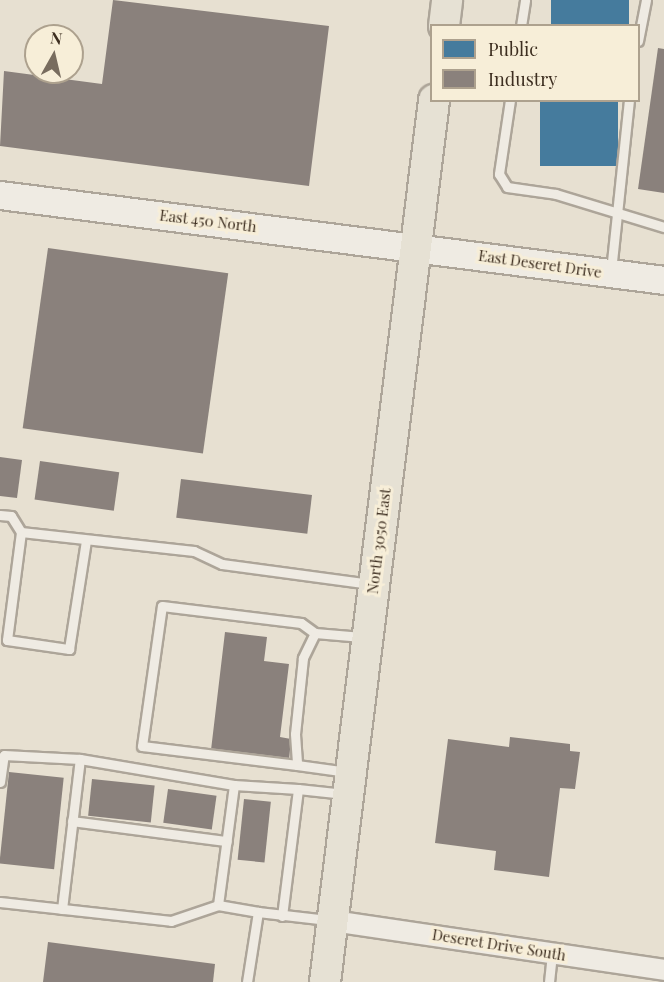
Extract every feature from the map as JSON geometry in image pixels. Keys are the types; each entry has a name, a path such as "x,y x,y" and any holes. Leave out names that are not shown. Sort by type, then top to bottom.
{"main road":[{"path":"444,24 447,0"},
{"name":"North 3050 East","path":"325,982 434,102"}],"street":[{"name":"East 450 North","path":"0,195 415,247"},
{"name":"East Deseret Drive","path":"415,247 664,280"},
{"name":"Deseret Drive South","path":"333,921 664,970"}],"lane":[{"path":"521,24 525,0"},
{"path":"640,35 646,0"},
{"path":"510,102 499,174 507,187 556,194 664,227"},
{"path":"610,273 619,215 629,102"},
{"path":"0,515 11,516 21,532 7,640 69,649 86,540"},
{"path":"21,532 194,550 222,564 374,585"},
{"path":"350,784 297,765 142,746 162,606 301,623 315,633 368,637"},
{"path":"297,765 295,734 303,658 315,633"},
{"path":"0,782 4,755 80,759 234,785 298,789 350,784"},
{"path":"62,909 80,759"},
{"path":"218,905 234,785"},
{"path":"282,916 298,789"},
{"path":"72,821 227,841"},
{"path":"0,902 171,921 218,905 282,916 333,921"},
{"path":"247,982 258,912"},
{"path":"549,982 552,954"}],"building: Public":[{"path":"551,0 629,0 629,24 551,24"},
{"path":"540,102 618,102 618,166 540,166"}],"building: Industry":[{"path":"113,0 329,26 309,186 0,146 4,71 24,74 24,84 84,84 84,82 102,84"},
{"path":"658,48 664,49 664,193 638,189"},
{"path":"48,248 228,273 203,454 23,428"},
{"path":"0,457 22,460 17,498 0,496"},
{"path":"40,461 119,472 114,511 35,500"},
{"path":"181,479 312,495 307,534 176,518"},
{"path":"225,632 267,637 264,661 289,664 280,737 291,739 289,760 211,750"},
{"path":"510,737 570,744 570,751 580,752 575,789 560,788 549,877 494,870 496,851 435,843 448,739 509,747"},
{"path":"9,772 64,778 54,869 0,864"},
{"path":"92,779 155,786 151,822 88,816"},
{"path":"168,789 217,796 212,829 163,823"},
{"path":"244,799 271,802 264,862 238,860"},
{"path":"48,942 215,964 213,982 43,982"}]}
